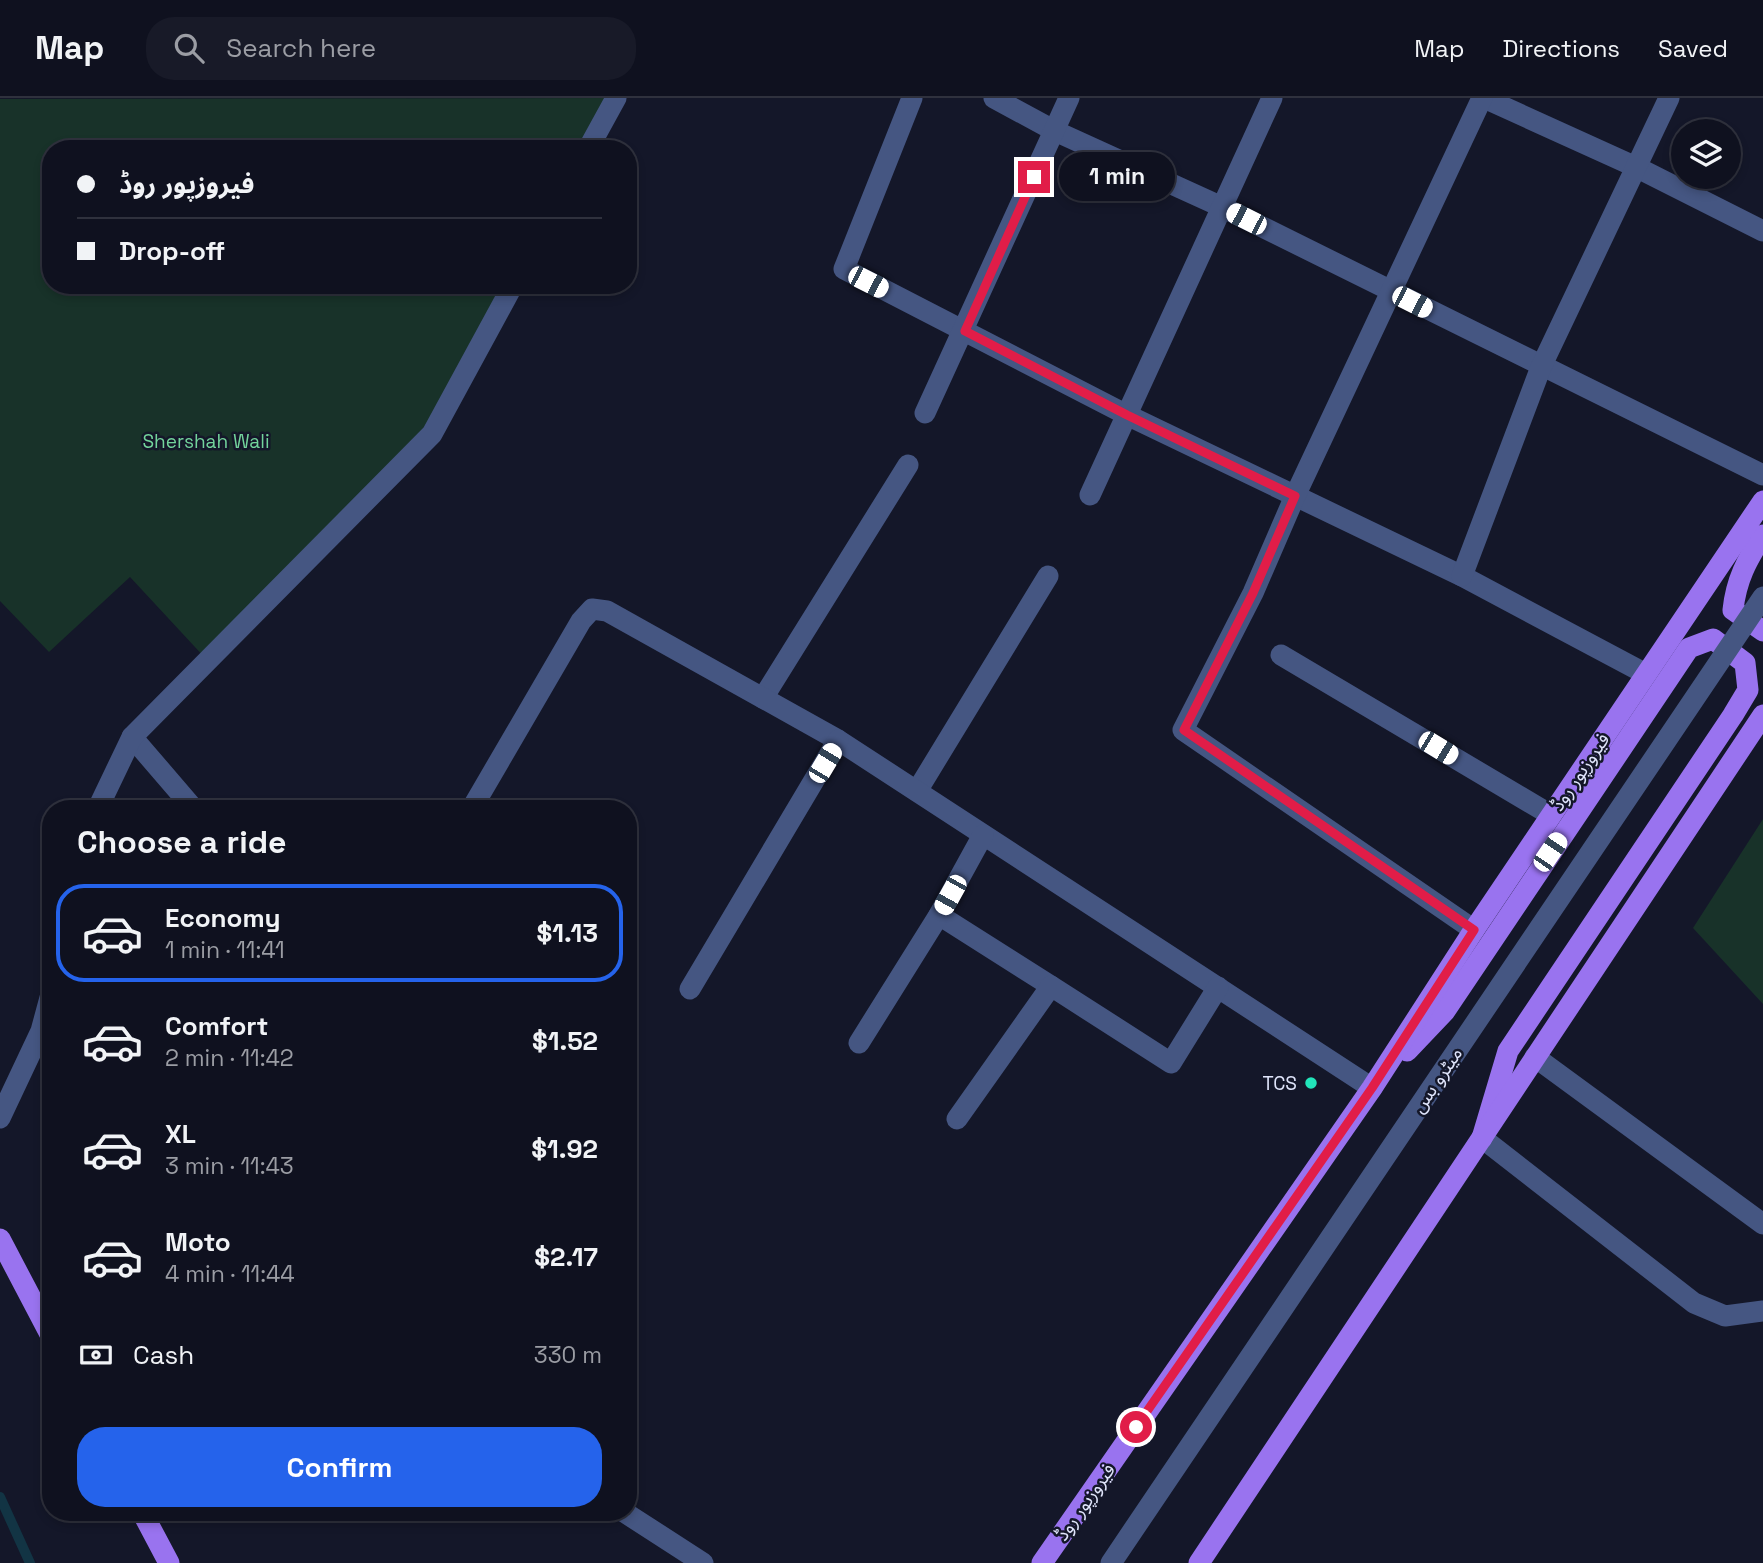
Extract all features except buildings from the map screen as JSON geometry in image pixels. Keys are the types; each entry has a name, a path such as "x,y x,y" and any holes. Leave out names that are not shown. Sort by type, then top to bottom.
{"main road":[{"name":"فیروزپور روڈ","path":"1042,1563 1372,1088 1551,814 1763,501"},
{"path":"1763,535 1735,587 1733,610 1763,631"},
{"path":"1372,1088 1445,1011 1671,670 1689,648 1713,639 1745,663 1748,690 1508,1051 1482,1138"},
{"path":"1199,1563 1763,715"},
{"path":"0,1239 42,1319"},
{"path":"147,1521 169,1563"}],"street":[{"path":"593,140 616,98"},
{"path":"912,98 844,269 1127,415 1462,576 1646,674"},
{"path":"994,98 1055,131 1222,207 1763,475"},
{"path":"925,413 965,331 1069,98"},
{"path":"1090,495 1272,98"},
{"path":"1474,930 1184,730 1253,593 1295,496 1483,98 1636,167 1763,231"},
{"path":"1462,576 1541,367 1669,98"},
{"path":"103,800 132,737 432,434 508,294"},
{"path":"763,698 908,465"},
{"path":"917,791 1048,576"},
{"name":"میٹرو بس","path":"1111,1563 1763,597"},
{"path":"476,800 581,621 592,608 607,611 838,740 1372,1088"},
{"path":"1281,655 1551,814"},
{"path":"132,737 187,800"},
{"path":"690,989 838,740"},
{"path":"859,1043 939,915 984,835"},
{"path":"939,915 1171,1063 1218,987"},
{"path":"957,1119 1051,986"},
{"path":"0,1118 42,1027"},
{"path":"1535,1057 1763,1224"},
{"path":"1482,1138 1694,1303 1725,1316 1763,1311"},
{"path":"637,1520 703,1563"}],"green space":[{"name":"Shershah Wali","path":"616,98 593,140 42,140 42,294 508,294 432,434 207,660 130,577 49,652 0,601 0,99"},
{"path":"1763,819 1763,1004 1693,928"}],"waterway":[{"path":"0,1497 30,1563"}],"place":[{"name":"TCS","path":"1311,1083"}],"route":[{"path":"1034,177 965,331 1127,415 1295,496 1253,593 1184,730 1474,930 1372,1088 1136,1427"}]}
